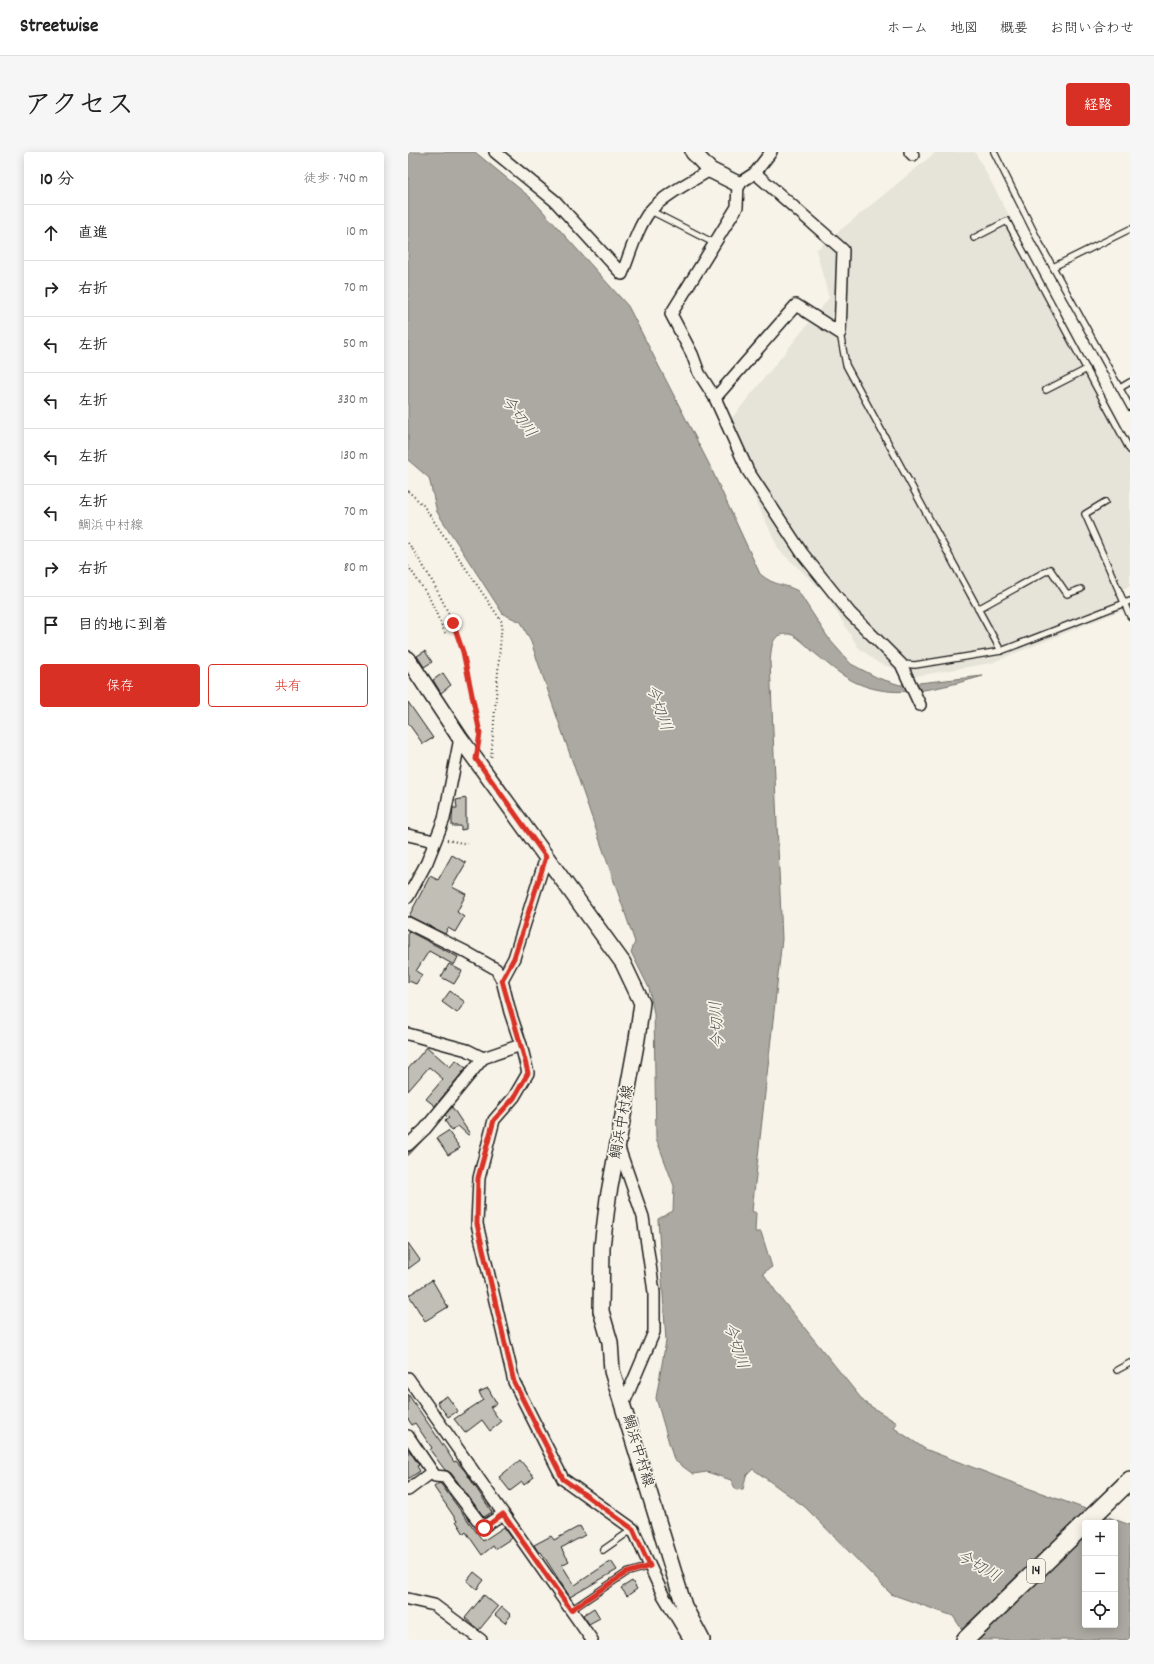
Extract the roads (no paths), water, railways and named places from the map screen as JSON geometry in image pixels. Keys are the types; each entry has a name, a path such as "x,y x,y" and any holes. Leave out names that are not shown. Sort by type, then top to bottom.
{"main road":[{"path":"693,152 710,170 738,184"},
{"name":"鯛浜中村線","path":"408,661 460,738 623,963 642,1003 638,1039 608,1198 602,1246 601,1311 610,1342 612,1371 684,1606 702,1640"},
{"name":"14","path":"965,1640 1130,1480"}],"street":[{"path":"495,152 555,201 622,274 640,230 650,211 677,190 710,170"},
{"path":"771,152 755,172 738,184 737,207 671,314 692,354 699,373 715,398 748,471 802,553 850,613 901,664 920,705"},
{"path":"755,172 843,250 840,333"},
{"path":"715,398 796,305 840,333"},
{"path":"408,897 427,862 444,819 460,738"},
{"path":"408,835 435,840"},
{"path":"502,980 514,958 546,857"},
{"path":"408,923 496,969 502,980 528,1073 514,1098 494,1120 478,1178 477,1224 514,1382 563,1479 633,1529 663,1595 690,1640"},
{"path":"408,1034 467,1050 482,1058"},
{"path":"408,1145 425,1129 482,1058 521,1045"},
{"path":"618,1145 643,1218 654,1292 654,1332 623,1405"},
{"path":"408,1378 592,1640"},
{"path":"408,1436 435,1476 445,1477 484,1528 503,1514"},
{"path":"408,1490 432,1472"},
{"path":"408,1599 434,1605 481,1640"}],"lane":[{"path":"994,152 1053,267 1130,407"},
{"path":"650,211 714,243"},
{"path":"974,238 1007,221 1130,450"},
{"path":"1053,267 1130,229"},
{"path":"840,333 846,365 1001,651"},
{"path":"1046,390 1087,369"},
{"path":"1120,388 1130,382"},
{"path":"1105,502 1084,514 1130,616"},
{"path":"978,609 1050,569 1067,594 1081,589"},
{"path":"901,664 915,664 1001,651 1130,601"},
{"path":"1117,1370 1130,1363"},
{"path":"603,1550 633,1529"},
{"path":"571,1610 626,1573 650,1566"}],"water":[{"name":"今切川","path":"408,152 475,152 531,198 628,306 709,464 760,574 775,583 798,591 829,639 851,664 878,678 900,685 983,676 937,688 904,692 888,691 872,688 847,678 791,634 778,636 773,643 770,662 782,939 752,1211 756,1213 755,1232 761,1232 772,1267 763,1273 779,1296 864,1402 897,1423 894,1428 925,1449 1116,1520 1082,1520 1082,1628 1118,1628 1118,1521 1130,1525 1130,1640 969,1640 953,1616 891,1594 805,1507 753,1469 746,1476 743,1489 736,1490 731,1480 707,1472 693,1474 674,1460 656,1398 666,1341 658,1219 673,1211 674,1186 656,1138 654,1014 649,988 631,952 635,942 531,642 521,622 503,614 437,512 429,478 408,460"}],"waterway":[{"path":"408,1154 421,1140"}]}
